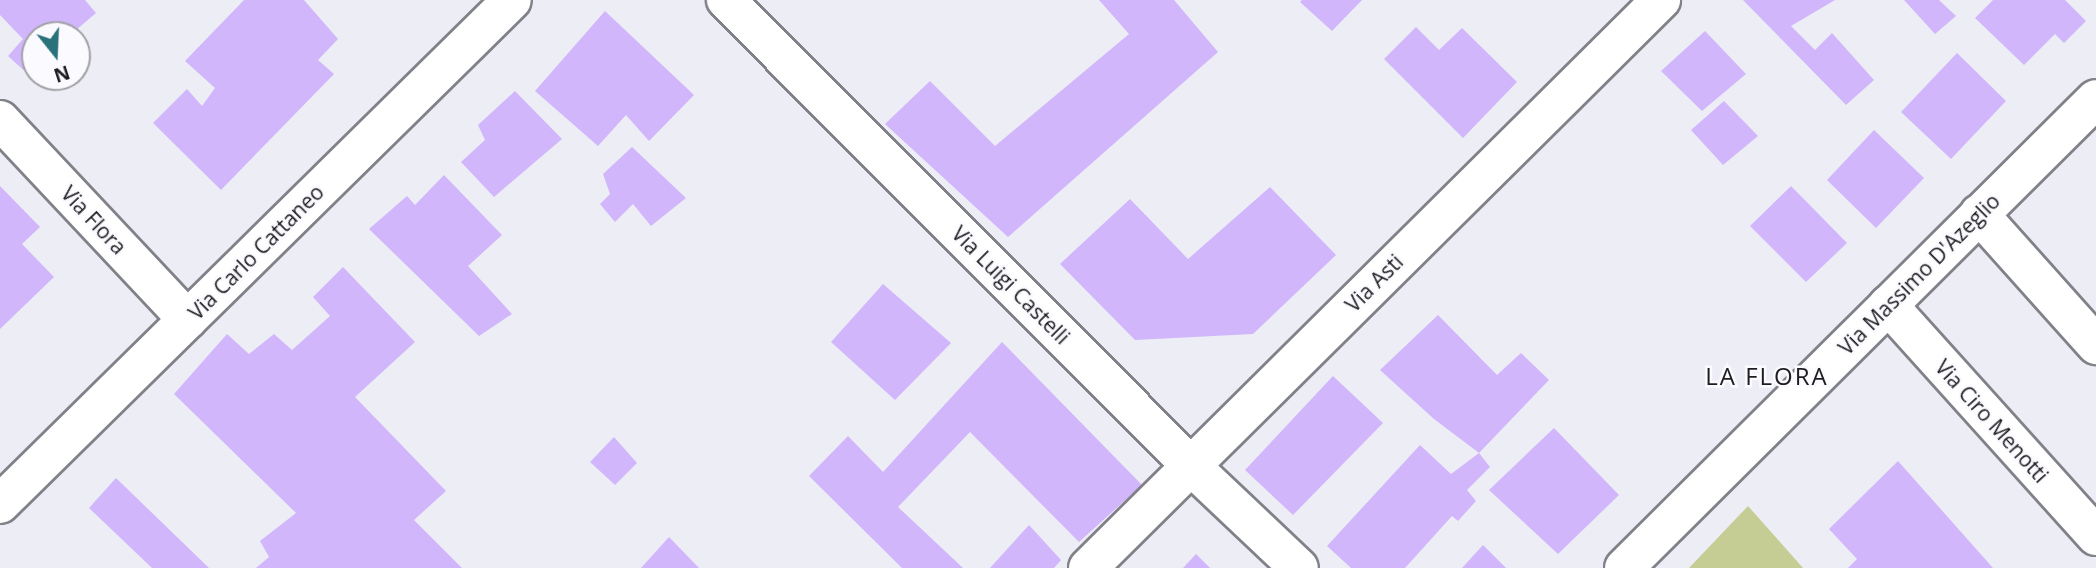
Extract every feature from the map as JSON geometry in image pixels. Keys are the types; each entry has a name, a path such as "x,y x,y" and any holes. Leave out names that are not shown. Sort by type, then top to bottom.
{"street":[{"name":"Via Carlo Cattaneo","path":"0,504 512,0"},
{"name":"Via Luigi Castelli","path":"726,0 1189,464 1299,568"},
{"name":"Via Asti","path":"1088,568 1189,464 1661,0"},
{"name":"Via Massimo D'Azeglio","path":"1624,568 2096,99"},
{"name":"Via Flora","path":"0,120 188,320"},
{"path":"1979,214 2096,345"},
{"name":"Via Ciro Menotti","path":"1888,305 2096,536"}],"green space":[{"path":"1748,506 1803,568 1689,568"}],"building":[{"path":"0,0 85,0 96,13 87,21 21,21 21,37 0,15"},
{"path":"244,0 304,0 338,39 318,60 334,74 221,190 153,123 187,89 202,106 215,88 185,61"},
{"path":"1099,0 1174,0 1218,52 1008,237 885,124 930,81 995,146 1129,34"},
{"path":"1362,0 1332,31 1300,2"},
{"path":"1743,0 1835,0 1791,26 1815,50 1832,33 1874,80 1846,105"},
{"path":"1904,0 1939,0 1956,16 1935,34"},
{"path":"1993,0 2065,0 2086,21 2064,43 2055,34 2024,65 1975,18"},
{"path":"605,11 694,95 649,141 626,115 598,146 535,91"},
{"path":"1416,27 1439,50 1462,28 1517,82 1463,138 1384,59"},
{"path":"1705,31 1746,74 1702,111 1661,71"},
{"path":"21,41 21,68 8,56"},
{"path":"1957,53 2006,101 1951,159 1901,112"},
{"path":"515,91 562,139 494,197 461,162 485,140 478,125"},
{"path":"1724,101 1758,136 1723,165 1691,130"},
{"path":"1874,130 1924,178 1876,228 1827,180"},
{"path":"632,147 686,198 651,226 633,204 615,222 600,204 610,194 603,174"},
{"path":"444,175 502,235 468,266 512,314 479,336 369,229 407,196 415,205"},
{"path":"0,186 40,227 22,244 54,277 0,329"},
{"path":"1791,186 1847,243 1806,282 1750,226"},
{"path":"1270,187 1336,255 1253,334 1135,340 1060,264 1130,199 1188,259"},
{"path":"343,267 415,342 355,397 446,491 414,520 462,568 256,568 269,557 260,541 296,513 174,394 227,334 249,354 274,334 292,350 330,316 313,297"},
{"path":"883,284 951,343 895,400 831,342"},
{"path":"1438,315 1497,375 1521,353 1549,380 1479,453 1434,419 1380,370"},
{"path":"1002,342 1142,485 1079,542 970,432 898,507 963,568 902,568 809,476 848,436 883,472"},
{"path":"1333,376 1383,423 1293,515 1245,470"},
{"path":"1554,428 1619,495 1558,554 1489,490"},
{"path":"614,437 637,463 615,485 590,462"},
{"path":"1420,445 1451,474 1479,453 1490,467 1467,490 1476,501 1458,521 1452,516 1405,568 1351,568 1327,546"},
{"path":"1898,461 1993,568 1848,568 1857,559 1829,529"},
{"path":"116,478 209,568 152,568 89,508"},
{"path":"1029,525 1061,560 1054,568 990,568"},
{"path":"669,537 699,568 641,568"},
{"path":"1483,545 1506,568 1462,568"},
{"path":"1196,554 1210,568 1183,568"}],"district":[{"name":"LA FLORA","path":"1767,376"}]}
